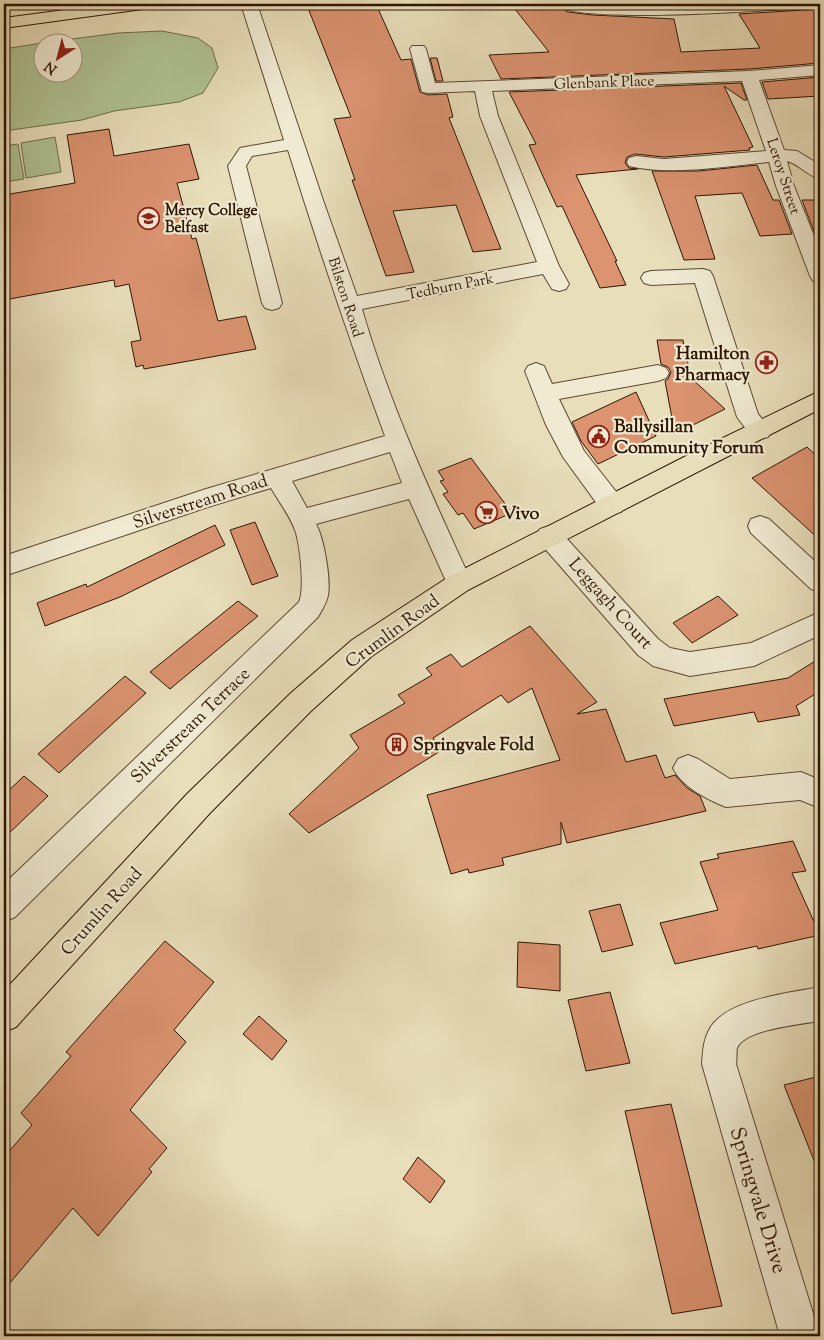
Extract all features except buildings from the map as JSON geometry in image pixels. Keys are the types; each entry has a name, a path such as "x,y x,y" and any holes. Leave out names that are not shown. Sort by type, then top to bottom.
{"main road":[{"path":"4,23 143,4"},
{"name":"Crumlin Road","path":"4,1015 198,804 302,702 362,648 459,584 549,536 820,399"}],"street":[{"name":"Bilston Road","path":"249,4 350,304 361,344 416,488 459,584"},
{"path":"564,4 595,9 701,10 787,4"},
{"name":"Glenbank Place","path":"418,49 428,88 749,76 820,70"},
{"name":"Leroy Street","path":"749,76 777,156 785,186 820,276"},
{"name":"Tedburn Park","path":"350,304 554,275 489,116 482,86"},
{"path":"272,302 237,166 246,152 295,143"},
{"path":"636,162 664,165 791,155 820,174"},
{"path":"652,278 703,276 748,417 760,431"},
{"path":"536,371 558,425 575,457 612,505"},
{"path":"545,393 658,373"},
{"name":"Silverstream Road","path":"4,566 277,476 398,441"},
{"name":"Silverstream Terrace","path":"4,906 309,609 316,595 308,532 277,476"},
{"path":"301,520 416,488"},
{"path":"760,526 820,582"},
{"name":"Leggagh Court","path":"549,536 648,647 663,658 690,664 754,654 820,623"},
{"path":"688,768 726,793 801,786 820,794"},
{"name":"Springvale Drive","path":"800,1336 719,1064 721,1042 732,1029 750,1019 820,1004"}],"green space":[{"path":"162,31 198,38 212,48 218,68 203,93 179,102 114,111 82,120 4,131 4,49 32,45 32,82 82,82 82,38 118,33"},
{"path":"55,137 61,172 26,178 21,143"},
{"path":"18,144 24,179 4,182 4,146"}],"place":[{"name":"Mercy College Belfast","path":"149,219"},
{"name":"Hamilton Pharmacy","path":"766,363"},
{"name":"Ballysillan Community Forum","path":"598,436"},
{"name":"Vivo","path":"486,513"},
{"name":"Springvale Fold","path":"397,744"}]}
